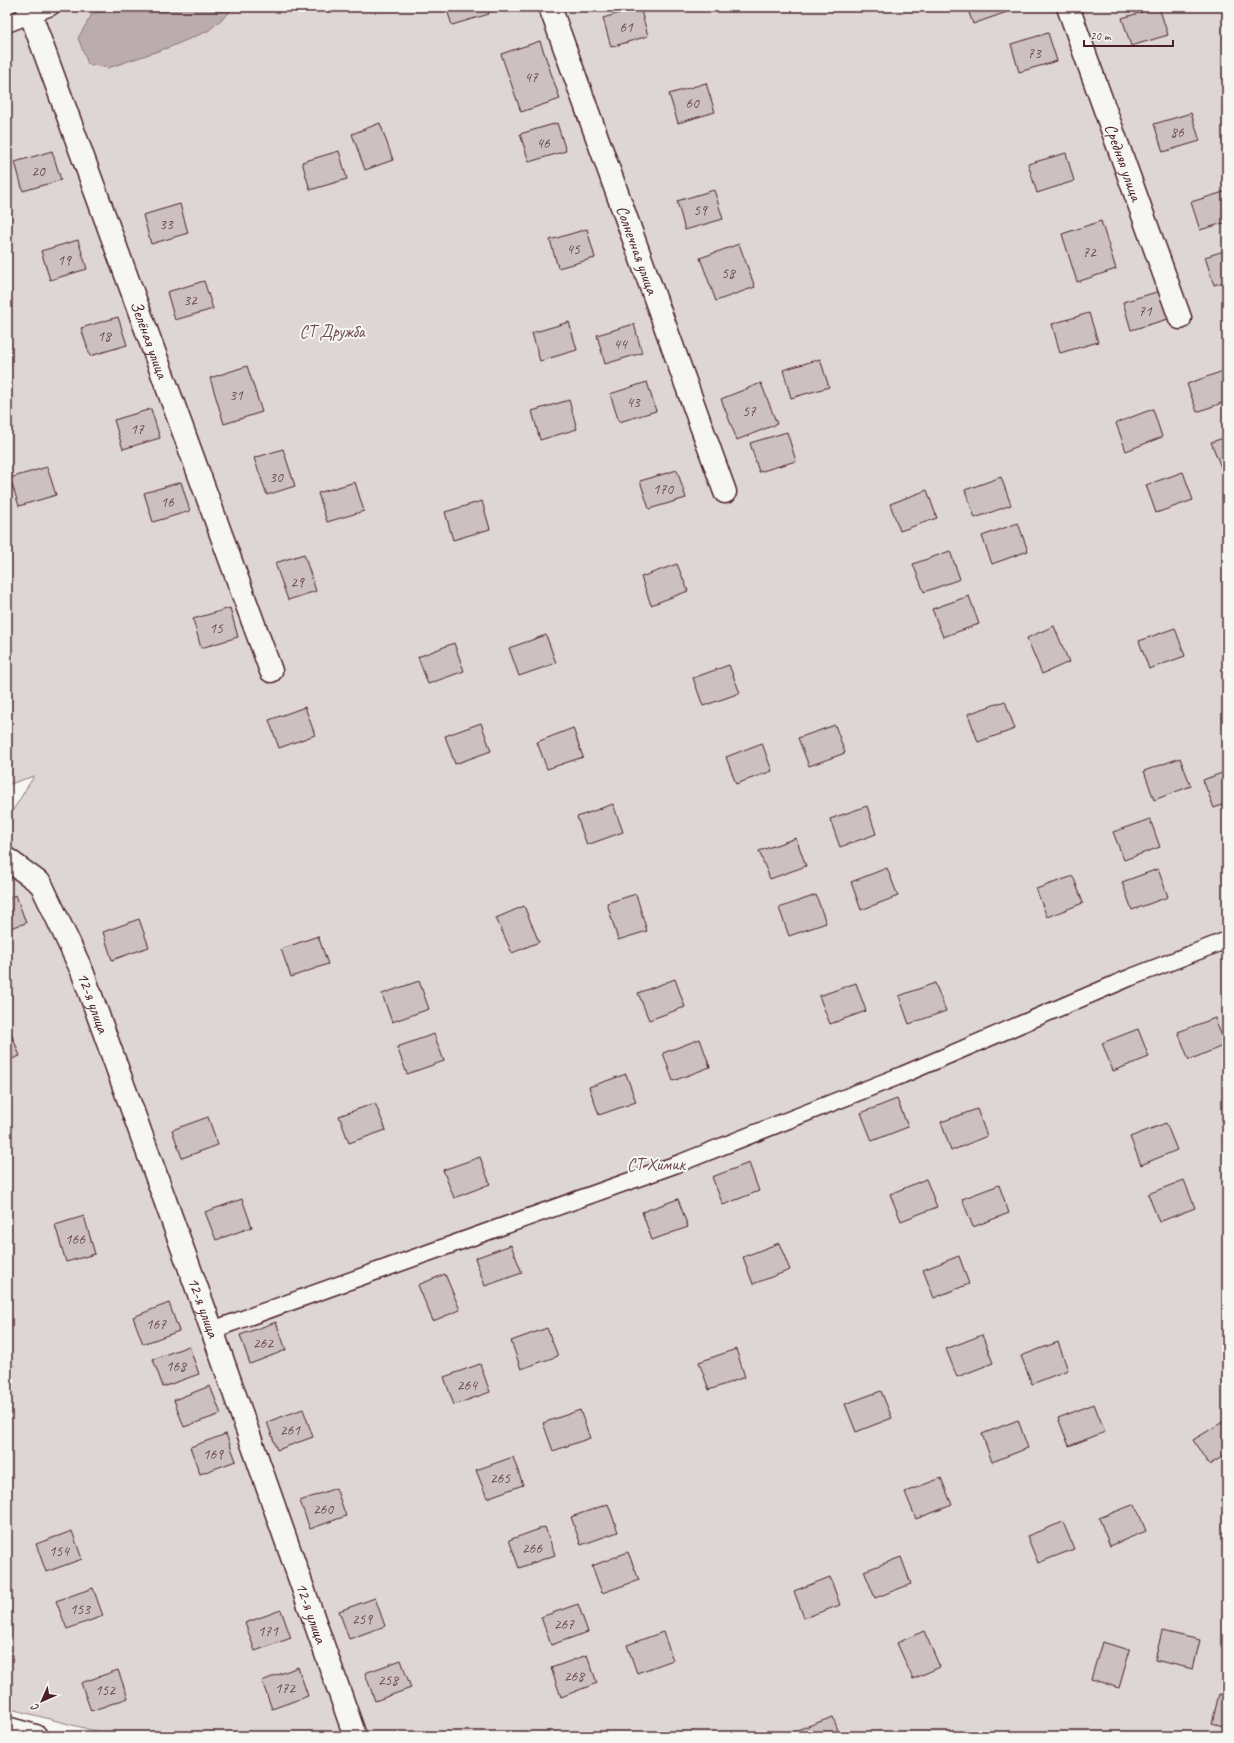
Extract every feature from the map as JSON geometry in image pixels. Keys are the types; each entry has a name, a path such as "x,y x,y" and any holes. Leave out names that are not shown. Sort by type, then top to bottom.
{"street":[{"name":"Солнечная улица","path":"550,7 724,492"},
{"name":"Средняя улица","path":"1068,7 1180,318"},
{"name":"Зелёная улица","path":"29,11 271,672"},
{"name":"12-я улица","path":"7,859 40,884 82,971 212,1330 355,1736"},
{"path":"7,1728 36,1736"}],"lane":[{"path":"7,24 29,11 51,7"},
{"path":"212,1330 680,1163 902,1075 1129,978 1227,940"}],"green space":[{"name":"СТ Химик","path":"7,7 1227,7 1227,1736 115,1736 7,1708 7,820 34,776 7,785"}],"shaded area":[{"path":"117,7 233,7 229,13 208,31 170,47 108,68 88,64 78,38 92,14"}],"building":[{"path":"446,7 487,7 489,14 452,25"},
{"path":"640,7 648,36 611,47 603,18"},
{"path":"967,7 1021,7 973,24"},
{"path":"1159,7 1168,35 1131,46 1122,18"},
{"path":"1048,33 1057,61 1019,72 1011,44"},
{"path":"540,41 560,99 521,112 501,54"},
{"path":"706,83 715,112 678,123 669,94"},
{"path":"1191,113 1200,141 1163,152 1154,124"},
{"path":"380,123 393,160 365,170 352,134"},
{"path":"557,123 566,151 529,162 520,134"},
{"path":"52,151 61,180 23,191 15,162"},
{"path":"339,151 347,179 310,190 302,162"},
{"path":"1066,153 1074,181 1037,193 1028,164"},
{"path":"714,190 723,219 685,230 677,201"},
{"path":"1227,191 1227,222 1200,230 1191,202"},
{"path":"180,204 188,233 151,244 143,215"},
{"path":"1101,221 1116,269 1077,282 1062,234"},
{"path":"587,229 595,258 558,268 550,240"},
{"path":"78,240 87,269 50,280 41,251"},
{"path":"739,244 755,287 716,301 700,258"},
{"path":"1227,250 1227,281 1214,285 1205,257"},
{"path":"204,281 213,309 175,320 167,292"},
{"path":"1160,291 1168,319 1131,330 1123,302"},
{"path":"1089,313 1098,342 1060,353 1052,324"},
{"path":"118,317 127,345 90,356 81,328"},
{"path":"569,322 577,350 540,361 532,333"},
{"path":"634,324 642,353 605,364 597,335"},
{"path":"820,359 829,387 791,398 783,370"},
{"path":"247,366 262,412 224,424 210,378"},
{"path":"1223,371 1227,382 1227,401 1197,412 1187,384"},
{"path":"647,382 656,411 619,422 610,394"},
{"path":"761,383 777,424 737,440 721,399"},
{"path":"569,400 577,429 540,440 532,411"},
{"path":"151,409 160,438 123,449 114,420"},
{"path":"1153,409 1162,437 1126,451 1116,423"},
{"path":"787,432 796,461 759,472 750,443"},
{"path":"1227,437 1227,468 1222,470 1211,442"},
{"path":"283,449 295,486 267,495 254,458"},
{"path":"47,467 56,495 19,506 10,478"},
{"path":"677,470 686,498 649,509 640,481"},
{"path":"1183,472 1193,500 1156,513 1146,485"},
{"path":"1001,477 1011,505 975,518 965,490"},
{"path":"181,482 190,511 153,522 144,493"},
{"path":"355,482 364,511 327,522 318,493"},
{"path":"927,490 937,518 900,531 890,504"},
{"path":"482,501 490,529 453,540 445,512"},
{"path":"1018,523 1028,551 992,564 982,536"},
{"path":"950,551 960,579 924,592 913,564"},
{"path":"304,554 316,591 288,600 275,563"},
{"path":"677,564 688,591 651,605 641,577"},
{"path":"969,596 979,624 943,637 932,609"},
{"path":"230,608 238,637 201,648 193,619"},
{"path":"1054,626 1069,662 1042,674 1027,638"},
{"path":"1175,628 1185,656 1149,669 1139,641"},
{"path":"546,635 556,663 519,676 509,648"},
{"path":"454,643 464,671 428,684 418,657"},
{"path":"729,665 740,693 703,706 693,678"},
{"path":"1005,701 1015,729 978,742 968,714"},
{"path":"305,707 315,735 279,748 269,720"},
{"path":"481,723 491,751 455,764 445,736"},
{"path":"835,725 845,753 809,766 798,738"},
{"path":"573,728 583,757 547,769 537,742"},
{"path":"762,743 772,771 736,784 726,757"},
{"path":"1180,758 1191,786 1154,800 1144,771"},
{"path":"1227,771 1227,803 1214,808 1203,780"},
{"path":"613,804 623,832 587,845 577,817"},
{"path":"867,806 876,834 840,847 830,819"},
{"path":"1150,819 1160,847 1124,860 1113,832"},
{"path":"796,838 806,866 770,879 759,851"},
{"path":"887,868 898,896 861,910 851,882"},
{"path":"1158,869 1168,897 1132,910 1122,882"},
{"path":"1073,876 1083,903 1047,917 1036,889"},
{"path":"636,894 647,931 618,940 607,903"},
{"path":"16,895 26,923 7,929 7,898"},
{"path":"816,895 826,923 789,936 779,908"},
{"path":"524,906 539,942 512,953 496,918"},
{"path":"139,919 149,947 112,960 103,932"},
{"path":"318,936 328,964 291,977 281,949"},
{"path":"675,979 685,1007 649,1020 638,993"},
{"path":"419,981 429,1009 392,1022 382,994"},
{"path":"856,983 866,1011 830,1024 819,996"},
{"path":"935,983 946,1011 909,1024 899,996"},
{"path":"1215,1018 1225,1045 1189,1060 1178,1032"},
{"path":"9,1028 20,1056 7,1061 7,1029"},
{"path":"1138,1029 1149,1057 1113,1071 1102,1043"},
{"path":"434,1034 444,1061 407,1074 397,1047"},
{"path":"700,1039 710,1067 673,1081 663,1053"},
{"path":"626,1074 636,1102 599,1115 589,1087"},
{"path":"897,1099 908,1127 872,1141 861,1113"},
{"path":"375,1103 386,1130 349,1143 339,1116"},
{"path":"977,1109 987,1136 951,1151 941,1122"},
{"path":"208,1117 218,1145 182,1158 172,1130"},
{"path":"1166,1123 1177,1150 1141,1165 1130,1137"},
{"path":"480,1157 490,1184 454,1198 443,1170"},
{"path":"749,1163 759,1191 723,1205 712,1177"},
{"path":"926,1179 937,1207 901,1221 890,1194"},
{"path":"1184,1180 1195,1208 1159,1222 1148,1194"},
{"path":"999,1185 1009,1213 973,1227 962,1199"},
{"path":"242,1199 252,1227 216,1240 205,1212"},
{"path":"678,1199 688,1227 652,1240 642,1212"},
{"path":"84,1216 95,1254 66,1262 55,1225"},
{"path":"779,1243 790,1270 753,1284 743,1257"},
{"path":"511,1245 522,1273 485,1286 475,1258"},
{"path":"959,1256 969,1284 934,1298 923,1270"},
{"path":"445,1274 460,1310 433,1321 418,1285"},
{"path":"169,1303 179,1331 143,1344 133,1317"},
{"path":"276,1322 286,1350 250,1364 240,1335"},
{"path":"547,1328 558,1356 521,1369 511,1341"},
{"path":"982,1335 993,1363 957,1377 946,1349"},
{"path":"1058,1342 1068,1370 1032,1384 1021,1356"},
{"path":"189,1346 199,1374 163,1387 153,1359"},
{"path":"736,1349 745,1377 709,1390 699,1362"},
{"path":"7,1352 13,1369 7,1371"},
{"path":"480,1364 490,1392 454,1405 444,1377"},
{"path":"210,1386 221,1414 184,1427 174,1400"},
{"path":"881,1391 892,1418 856,1432 845,1404"},
{"path":"1094,1404 1105,1432 1069,1446 1058,1418"},
{"path":"303,1409 313,1437 277,1450 267,1422"},
{"path":"580,1410 590,1438 553,1451 543,1423"},
{"path":"1018,1420 1028,1448 992,1462 982,1434"},
{"path":"1226,1420 1227,1454 1209,1465 1193,1440"},
{"path":"226,1434 236,1461 200,1474 190,1447"},
{"path":"513,1457 523,1485 487,1498 476,1470"},
{"path":"941,1478 952,1505 916,1519 905,1492"},
{"path":"336,1488 346,1516 310,1529 300,1501"},
{"path":"608,1504 618,1532 581,1545 571,1517"},
{"path":"1135,1504 1146,1531 1110,1546 1099,1518"},
{"path":"1063,1522 1074,1549 1038,1563 1027,1536"},
{"path":"545,1527 555,1555 519,1568 509,1540"},
{"path":"72,1531 82,1559 46,1572 36,1544"},
{"path":"628,1552 639,1580 602,1593 592,1566"},
{"path":"901,1557 911,1584 875,1598 864,1571"},
{"path":"830,1577 840,1605 804,1618 794,1591"},
{"path":"93,1588 103,1616 67,1629 56,1601"},
{"path":"375,1598 385,1626 349,1639 339,1611"},
{"path":"578,1604 588,1632 551,1645 541,1617"},
{"path":"281,1610 291,1638 255,1651 245,1623"},
{"path":"924,1631 940,1667 913,1679 897,1643"},
{"path":"1162,1631 1200,1640 1193,1669 1155,1660"},
{"path":"663,1632 673,1660 637,1673 627,1645"},
{"path":"1102,1642 1130,1650 1119,1688 1091,1679"},
{"path":"587,1655 597,1683 561,1697 551,1668"},
{"path":"401,1660 411,1688 375,1701 365,1673"},
{"path":"298,1667 308,1696 272,1709 262,1681"},
{"path":"118,1670 128,1698 91,1711 81,1683"},
{"path":"1219,1694 1227,1697 1227,1727 1212,1723"},
{"path":"833,1717 840,1736 799,1736 797,1730"}],"park label":[{"name":"СТ Дружба","path":"332,331"}]}
